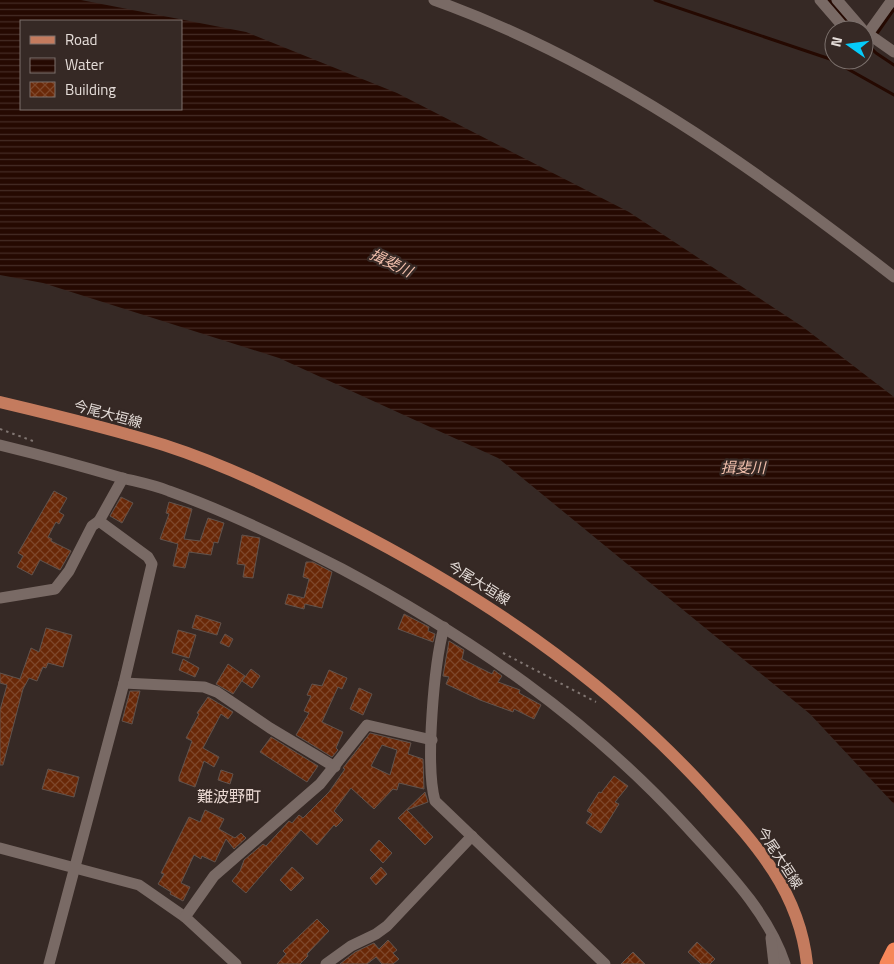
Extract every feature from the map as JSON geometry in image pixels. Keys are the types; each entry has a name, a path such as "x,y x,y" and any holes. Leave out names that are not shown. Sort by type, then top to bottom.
{"highway":[{"path":"887,964 894,950"}],"main road":[{"name":"今尾大垣線","path":"0,402 167,446 278,491 385,545 495,610 587,676 644,726 744,830 784,887 798,918 808,964"}],"street":[{"path":"434,0 473,14 552,50 635,96 755,172 894,277"},
{"path":"820,0 837,20"},
{"path":"837,0 853,20"},
{"path":"874,23 892,0"},
{"path":"874,40 894,52"},
{"path":"0,445 168,490 244,521 310,552 396,598 444,627 567,713 648,784 747,896 771,934 786,964"},
{"path":"0,598 37,594 54,589 69,571 92,526 99,520 123,478"},
{"path":"49,964 124,683 152,564 148,557 99,520"},
{"path":"444,627 439,646 432,740 432,790 436,801 605,964"},
{"path":"124,683 183,685 211,690 335,767"},
{"path":"185,917 214,876 320,784 367,725 432,740"},
{"path":"326,964 362,938 376,934 387,926 472,836"},
{"path":"0,848 139,884 185,917 236,964"},
{"path":"771,934 774,964"}],"path":[{"path":"498,650 572,688 598,704"}],"water":[{"name":"揖斐川","path":"0,0 81,0 246,32 397,93 629,212 803,327 894,397 894,804 810,714 498,458 279,358 43,283 0,275"}],"building":[{"path":"54,491 67,498 59,512 64,515 59,524 56,522 48,537 52,539 51,541 71,551 60,570 40,560 32,575 17,567 23,556 18,553"},
{"path":"121,497 133,503 122,523 110,516"},
{"path":"169,502 192,509 184,539 200,541 208,518 224,523 218,543 214,542 211,555 189,552 185,568 173,566 178,544 160,539 169,514 166,513"},
{"path":"242,535 260,538 253,578 243,577 245,565 237,564"},
{"path":"306,562 313,562 332,572 322,608 305,604 304,609 285,604 288,594 304,598 309,579 303,577"},
{"path":"404,614 429,627 428,631 435,634 433,642 398,629"},
{"path":"196,615 221,623 217,635 192,628"},
{"path":"46,628 72,635 63,667 48,663 46,668 43,667 37,681 29,678 23,689 3,765 0,765 0,710 7,685 0,683 0,673 20,679 31,648 39,652"},
{"path":"178,630 196,635 189,658 172,653"},
{"path":"225,634 233,639 229,647 220,643"},
{"path":"449,641 464,650 462,659 492,674 494,670 502,676 498,682 520,690 519,693 541,705 534,719 514,709 513,712 480,700 446,684 449,677 443,676"},
{"path":"183,659 199,668 195,677 179,670"},
{"path":"228,664 245,676 233,694 216,684"},
{"path":"251,669 260,676 252,688 242,681"},
{"path":"329,670 347,678 342,689 338,687 322,722 343,732 336,748 338,750 332,757 296,735 309,713 304,711 311,696 307,695 312,684 322,686"},
{"path":"359,688 372,694 363,715 350,709"},
{"path":"130,691 140,691 132,724 122,721"},
{"path":"208,697 233,712 228,719 221,714 203,748 219,757 214,767 204,761 195,787 179,781 179,777 192,741 186,738 199,714 197,713"},
{"path":"370,733 411,743 408,754 423,759 424,789 399,783 397,790 393,789 374,809 351,788 334,811 343,820 336,827 334,825 317,845 301,830 246,893 232,881 240,871 244,860 263,844 266,846 289,821 292,823 299,815 303,818 329,792 345,769 343,768","holes":["382,745 397,750 390,775 371,766"]},
{"path":"271,737 318,766 307,782 260,752"},
{"path":"48,769 79,777 74,797 42,789"},
{"path":"221,770 233,774 230,784 218,780"},
{"path":"614,776 628,786 615,802 619,804 601,833 586,823 592,814 587,811 599,792 601,793"},
{"path":"425,792 428,802 407,810 433,837 425,845 398,818"},
{"path":"205,810 224,819 219,829 235,838 241,833 246,838 234,849 226,839 215,862 202,856 201,859 194,855 181,883 190,887 183,901 170,894 171,892 158,884 164,874 161,873 189,817 200,822"},
{"path":"379,840 392,853 383,863 370,850"},
{"path":"292,867 304,878 291,891 280,880"},
{"path":"381,867 387,874 376,885 370,878"},
{"path":"317,919 329,931 307,954 308,956 300,964 277,964 286,954 283,951"},
{"path":"388,940 397,950 393,953 399,959 393,964 382,964 376,957 367,964 340,964 355,952 374,943 379,949"},
{"path":"697,942 715,959 710,964 701,964 688,952"},
{"path":"633,952 645,964 621,964"}],"waterway":[{"path":"655,0 830,59 894,95"},
{"path":"829,0 846,20"},
{"path":"876,35 894,9"},
{"path":"874,51 894,65"}],"district":[{"name":"難波野町","path":"229,796"}]}
